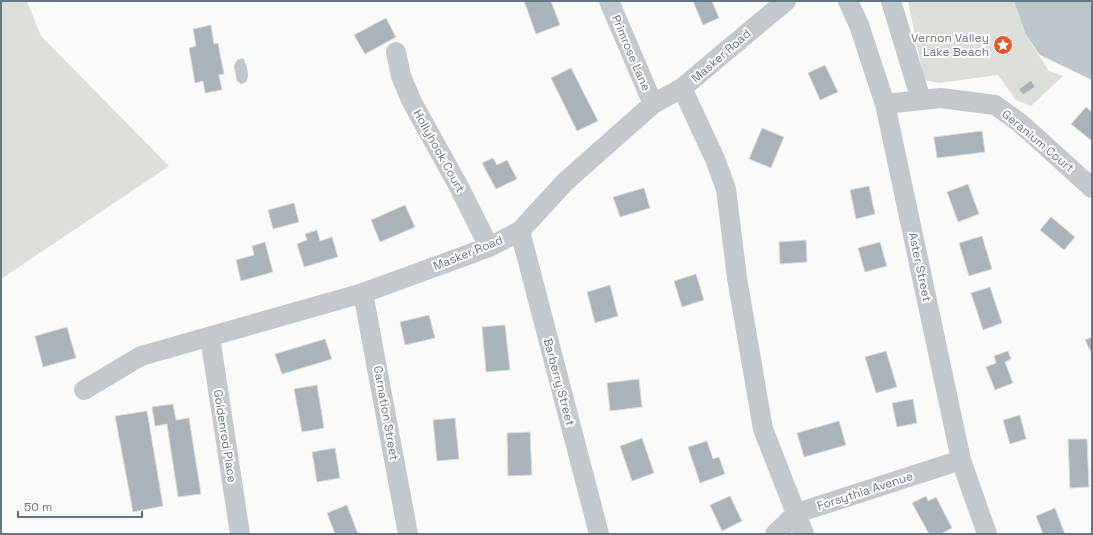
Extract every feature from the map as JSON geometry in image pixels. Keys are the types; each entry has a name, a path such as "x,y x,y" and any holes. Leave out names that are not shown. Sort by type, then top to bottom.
{"street":[{"name":"Primrose Lane","path":"609,1 652,104"},
{"name":"Masker Road","path":"84,390 141,356 363,293 489,247 520,231 565,182 652,104 682,88 786,1"},
{"name":"Aster Street","path":"848,1 859,25 885,104 961,460 987,534"},
{"path":"891,1 921,100"},
{"name":"Hollyhock Court","path":"396,52 401,76 412,102 459,187 489,247"},
{"path":"682,88 715,158 726,189 737,278 763,429 785,488 798,513 804,534"},
{"name":"Geranium Court","path":"885,104 941,98 995,105 1020,123 1092,188"},
{"name":"Barberry Street","path":"520,231 599,534"},
{"name":"Carnation Street","path":"363,293 408,534"},
{"name":"Goldenrod Place","path":"210,337 240,534"},
{"name":"Forsythia Avenue","path":"775,534 798,513 961,460"}],"shaded area":[{"path":"1,1 27,1 41,36 169,166 1,279"},
{"path":"908,1 1014,1 1026,35 1049,71 1063,76 1031,106 1016,100 998,75 939,83 924,80"},
{"path":"1014,1 1092,1 1092,80 1040,55 1026,35"},
{"path":"243,58 247,67 248,76 246,82 241,84 237,81 234,66 237,60"}],"building":[{"path":"524,1 551,1 560,25 536,34"},
{"path":"693,1 712,1 719,18 703,25"},
{"path":"386,18 396,37 365,54 354,35"},
{"path":"211,25 214,44 218,43 224,74 219,75 222,90 205,93 203,81 195,83 189,48 196,46 193,29"},
{"path":"825,65 838,92 820,100 808,73"},
{"path":"571,68 598,121 577,131 551,78"},
{"path":"1031,80 1035,87 1023,95 1019,89"},
{"path":"1086,107 1092,112 1092,141 1071,124"},
{"path":"762,128 784,137 771,168 749,159"},
{"path":"982,131 985,152 937,158 934,137"},
{"path":"493,158 497,165 507,160 517,179 496,189 482,163"},
{"path":"968,184 979,214 958,222 947,192"},
{"path":"869,186 875,214 856,219 850,190"},
{"path":"644,188 650,208 620,217 613,197"},
{"path":"294,203 299,222 273,229 268,210"},
{"path":"405,205 415,227 380,242 371,220"},
{"path":"1051,217 1075,237 1064,250 1040,230"},
{"path":"317,230 320,241 332,237 338,257 304,267 297,244 307,240 305,234"},
{"path":"982,236 992,269 969,276 959,243"},
{"path":"806,240 807,262 780,264 779,242"},
{"path":"265,242 273,272 241,281 236,260 254,255 252,246"},
{"path":"880,242 887,266 865,272 858,248"},
{"path":"696,274 704,300 682,307 674,281"},
{"path":"610,285 618,316 595,323 587,292"},
{"path":"990,287 1002,323 983,330 971,293"},
{"path":"429,315 435,338 405,345 400,322"},
{"path":"505,325 510,370 486,372 482,327"},
{"path":"67,327 76,358 43,367 35,336"},
{"path":"1092,337 1092,354 1085,340"},
{"path":"325,339 332,359 282,374 275,354"},
{"path":"886,351 897,387 876,393 865,357"},
{"path":"1008,351 1011,359 1005,362 1013,383 995,390 986,367 996,363 994,356"},
{"path":"639,379 642,407 610,411 607,383"},
{"path":"317,385 324,428 302,432 294,389"},
{"path":"913,399 917,423 897,427 892,403"},
{"path":"173,404 176,420 189,418 201,494 178,497 167,424 155,426 152,407"},
{"path":"147,411 163,506 133,512 115,416"},
{"path":"1020,415 1026,439 1010,444 1003,420"},
{"path":"455,418 459,459 437,461 433,420"},
{"path":"839,421 846,445 804,457 797,433"},
{"path":"530,432 532,475 508,476 507,433"},
{"path":"642,438 654,473 632,481 620,446"},
{"path":"1068,439 1087,439 1089,487 1070,488"},
{"path":"707,441 713,459 719,457 725,474 700,483 688,447"},
{"path":"335,448 340,478 317,482 312,452"},
{"path":"730,496 742,521 722,531 710,505"},
{"path":"926,496 928,501 936,497 952,528 941,534 929,534 912,503"},
{"path":"347,505 358,534 335,534 327,513"},
{"path":"1055,508 1065,534 1043,534 1036,516"}],"place":[{"name":"Vernon Valley Lake Beach","path":"1003,45"}]}
